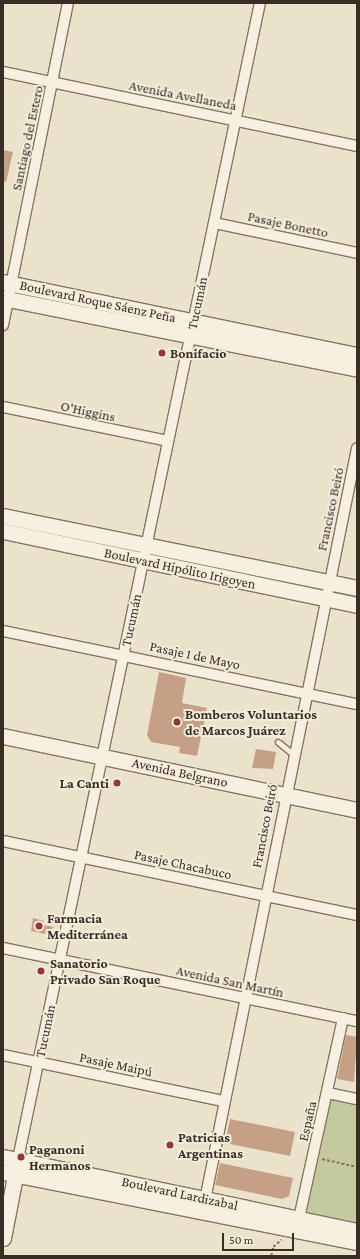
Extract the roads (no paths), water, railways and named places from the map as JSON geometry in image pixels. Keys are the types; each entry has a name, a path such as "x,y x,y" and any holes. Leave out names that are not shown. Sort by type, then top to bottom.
{"street":[{"name":"Santiago del Estero","path":"3,325 7,283 52,83 68,3"},
{"name":"Tucumán","path":"3,1238 9,1174 18,1160 260,3"},
{"name":"Avenida Avellaneda","path":"3,72 357,146"},
{"name":"Pasaje Bonetto","path":"214,223 357,253"},
{"name":"Boulevard Roque Sáenz Peña","path":"7,283 357,355"},
{"name":"Boulevard Roque Sáenz Peña","path":"6,298 190,336 357,368"},
{"name":"O'Higgins","path":"3,407 168,441"},
{"name":"Francisco Beiró","path":"204,1205 223,1101 245,998 305,693 353,490 357,448"},
{"name":"Boulevard Hipólito Irigoyen","path":"3,516 145,553 357,604"},
{"name":"Boulevard Hipólito Irigoyen","path":"3,531 357,588"},
{"name":"Pasaje 1 de Mayo","path":"3,631 357,704"},
{"name":"Avenida Belgrano","path":"3,736 103,755 357,810"},
{"name":"Pasaje Chacabuco","path":"3,841 357,915"},
{"name":"Avenida San Martín","path":"3,948 357,1021"},
{"name":"España","path":"298,1223 328,1093 343,1018"},
{"name":"Pasaje Maipú","path":"3,1055 223,1101"},
{"path":"328,1093 357,1099"},
{"name":"Boulevard Lardizabal","path":"3,1157 204,1205"},
{"name":"Boulevard Lardizabal","path":"9,1174 204,1205 298,1223 357,1231"},
{"name":"Boulevard Lardizabal","path":"298,1223 357,1242"}],"lane":[{"path":"278,742 293,754"}],"place":[{"name":"Bonifacio","path":"162,353"},
{"name":"Bomberos Voluntarios de Marcos Juárez","path":"177,722"},
{"name":"La Canti","path":"117,783"},
{"name":"Farmacia Mediterránea","path":"39,926"},
{"name":"Sanatorio Privado San Roque","path":"41,971"},
{"name":"Patricias Argentinas","path":"170,1145"},
{"name":"Paganoni Hermanos","path":"21,1157"}]}
